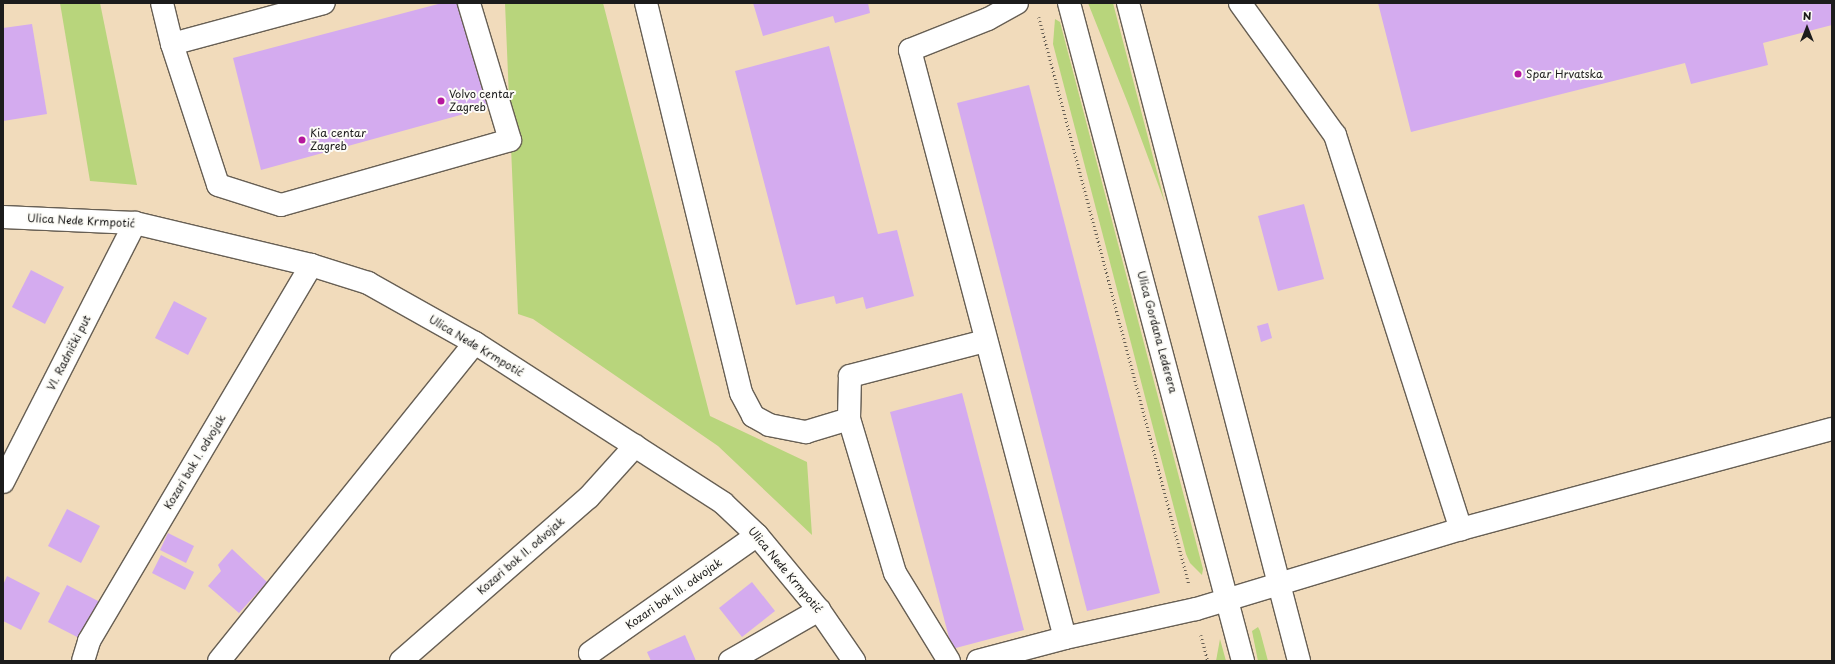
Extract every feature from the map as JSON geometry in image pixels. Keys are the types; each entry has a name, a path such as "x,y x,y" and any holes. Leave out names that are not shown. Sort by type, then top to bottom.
{"street":[{"path":"162,3 172,44 218,185 281,205 510,140 470,3"},
{"path":"172,44 324,3"},
{"path":"646,3 741,394 753,416 769,425 806,432 849,419"},
{"path":"1017,3 985,11 910,50 985,341 1066,638"},
{"name":"Ulica Gordana Lederera","path":"1069,3 1243,661"},
{"path":"1128,3 1299,661"},
{"path":"1240,3 1335,135 1461,529"},
{"name":"Ulica Nede Krmpotić","path":"3,216 135,223 311,265 368,283 475,343 723,503 757,535 819,610 854,661"},
{"name":"VI. Radnički put","path":"3,482 135,223"},
{"name":"Kozari bok I. odvojak","path":"83,661 89,641 311,265"},
{"path":"949,661 895,573 849,419 850,376 985,341"},
{"path":"219,661 475,343"},
{"path":"978,661 1066,638 1196,609 1461,529 1832,429"},
{"name":"Kozari bok II. odvojak","path":"401,661 589,497 635,446"},
{"name":"Kozari bok III. odvojak","path":"590,653 757,535"},
{"path":"730,661 819,610"}],"path":[{"path":"1038,14 1190,589"},
{"path":"1201,633 1208,661"}],"green space":[{"path":"60,3 100,3 137,185 90,181"},
{"path":"505,3 603,3 710,416 807,462 812,535 718,446 533,319 518,314"},
{"path":"1088,3 1113,3 1165,203 1129,106"},
{"path":"1055,19 1060,22 1203,569 1202,575 1190,563 1186,554 1053,44"},
{"path":"1258,627 1268,661 1258,661 1252,631"},
{"path":"1220,639 1226,661 1216,661"}],"building":[{"path":"442,3 462,3 493,106 261,170 233,58"},
{"path":"753,3 868,3 870,13 835,23 833,16 763,36"},
{"name":"Spar Hrvatska","path":"1378,3 1832,3 1832,25 1763,43 1768,65 1691,84 1685,63 1411,132"},
{"path":"32,24 47,114 3,121 3,28"},
{"path":"829,46 878,234 897,230 914,296 866,309 863,297 836,304 834,296 796,305 735,71"},
{"path":"1029,85 1160,593 1087,611 957,103"},
{"path":"1304,204 1324,279 1278,291 1258,216"},
{"path":"31,270 64,287 45,324 12,307"},
{"path":"174,301 207,318 188,355 155,338"},
{"path":"1268,323 1272,338 1261,342 1257,326"},
{"path":"962,393 1024,630 952,649 890,412"},
{"path":"67,509 100,526 81,563 48,546"},
{"path":"168,533 194,546 186,563 160,550"},
{"path":"232,549 267,582 239,613 208,586 221,571 218,565"},
{"path":"161,555 194,572 185,590 152,573"},
{"path":"7,576 40,593 21,630 3,621 3,585"},
{"path":"752,582 775,611 742,637 719,608"},
{"path":"67,585 100,602 81,639 48,622"},
{"path":"685,635 696,661 651,661 647,652"}],"place":[{"name":"Spar Hrvatska","path":"1518,74"},
{"name":"Volvo centar Zagreb","path":"441,101"},
{"name":"Kia centar Zagreb","path":"302,140"}]}
